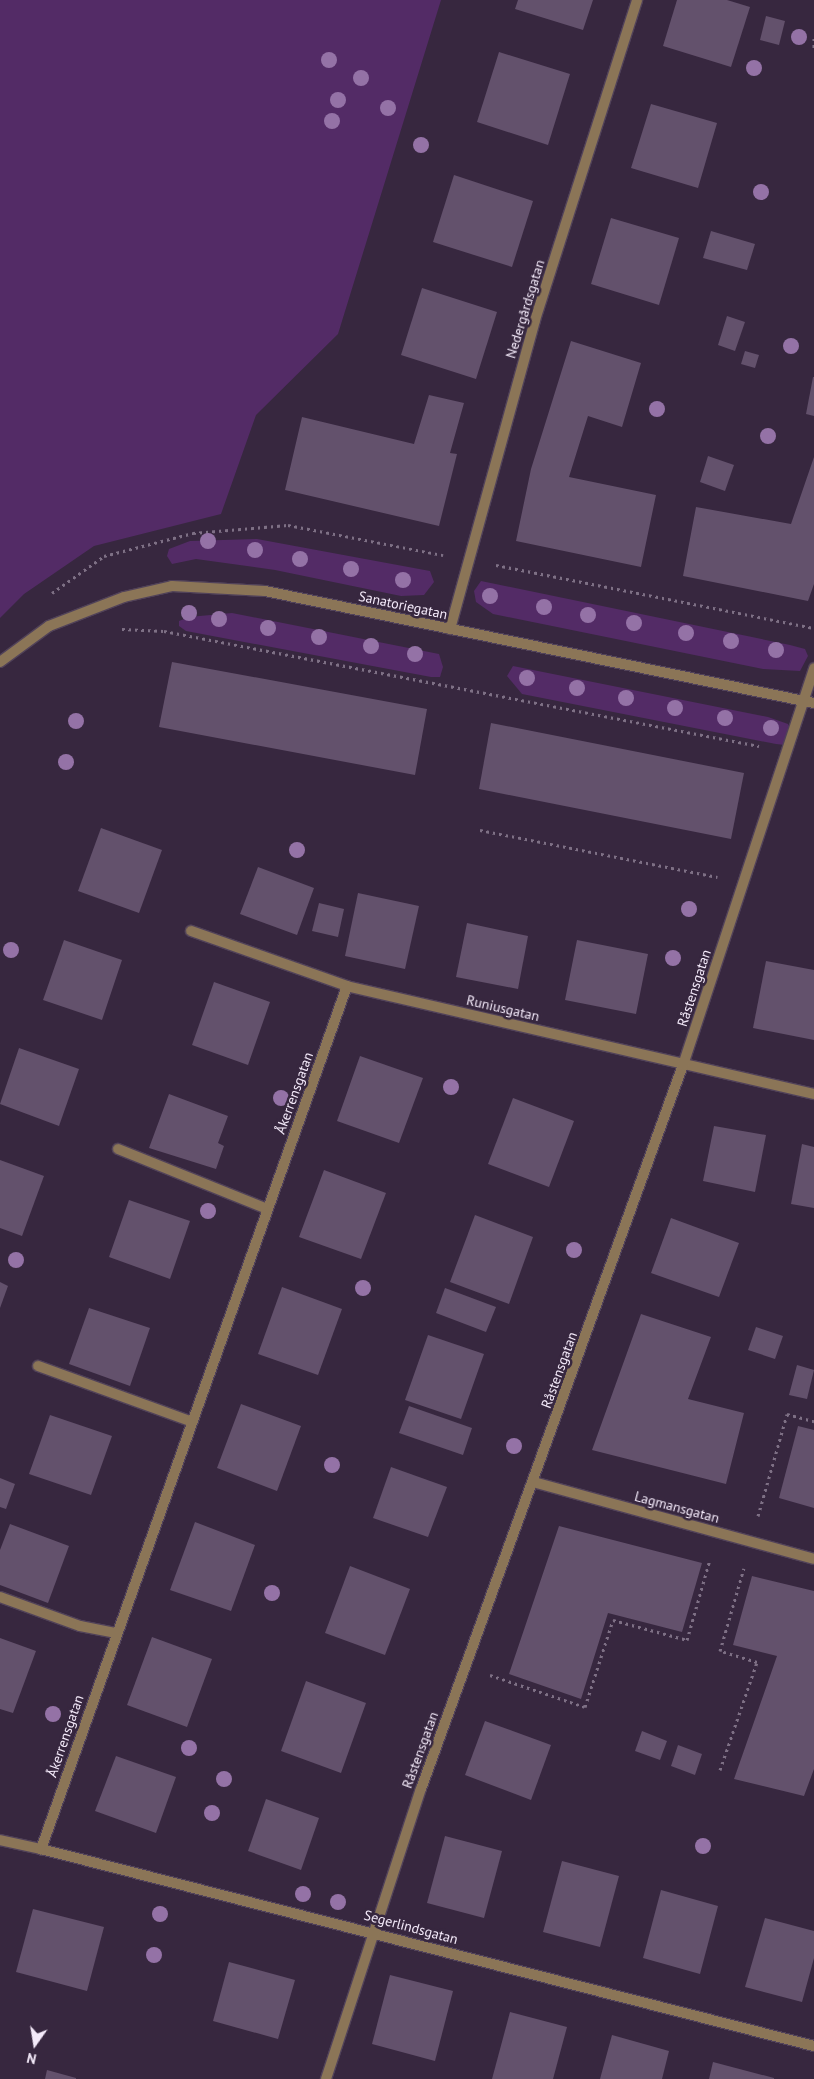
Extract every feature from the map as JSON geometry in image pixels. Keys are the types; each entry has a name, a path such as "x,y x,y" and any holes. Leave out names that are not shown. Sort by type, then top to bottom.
{"street":[{"name":"Nedergårdsgatan","path":"450,628 467,559 535,320 637,0"},
{"name":"Sanatoriegatan","path":"0,662 49,626 124,596 172,586 266,591 814,704"},
{"name":"Råstensgatan","path":"326,2079 372,1931 465,1667 683,1065 814,668"},
{"name":"Runiusgatan","path":"191,931 347,986 814,1094"},
{"name":"Åkerrensgatan","path":"41,1849 190,1421 347,986"},
{"path":"118,1149 268,1209"},
{"path":"38,1366 190,1421"},
{"name":"Lagmansgatan","path":"533,1482 814,1558"},
{"path":"0,1597 80,1626 116,1633"},
{"name":"Segerlindsgatan","path":"0,1840 372,1931 814,2046"}],"path":[{"path":"814,38 814,49"},
{"path":"50,595 104,556 193,533 288,525 814,628"},
{"path":"116,629 173,632 786,751"},
{"path":"480,830 743,882"},
{"path":"720,1770 758,1662 720,1651 787,1414 814,1422"},
{"path":"465,1667 585,1707 613,1620 687,1640 718,1532"}],"shaded area":[{"path":"0,0 441,0 338,334 256,415 221,514 94,546 24,594 0,618"},
{"path":"257,539 430,571 434,582 424,595 401,596 275,570 196,559 172,564 167,556 169,549 190,541"},
{"path":"481,581 790,645 805,649 808,656 800,671 763,669 493,614 476,602 474,591"},
{"path":"232,613 439,654 443,667 440,677 431,677 186,631 179,626 179,621 189,617"},
{"path":"513,666 768,717 788,724 794,736 785,745 776,744 522,694 507,676"}],"building":[{"path":"518,0 593,0 583,30 515,9"},
{"path":"677,0 727,0 750,7 731,67 663,46"},
{"path":"766,16 785,21 779,45 760,40"},
{"path":"499,52 570,74 548,145 477,122"},
{"path":"651,104 717,123 698,188 631,168"},
{"path":"454,175 533,201 512,267 433,242"},
{"path":"611,218 679,238 659,305 591,284"},
{"path":"711,231 755,244 747,270 703,258"},
{"path":"422,288 497,312 476,379 401,355"},
{"path":"727,316 745,322 735,351 718,345"},
{"path":"571,341 641,363 622,427 588,416 569,477 656,495 641,567 516,541 531,469"},
{"path":"745,351 759,355 755,368 741,364"},
{"path":"814,377 814,416 806,414"},
{"path":"429,395 464,403 450,453 457,454 439,526 285,490 302,417 414,444"},
{"path":"708,456 734,465 725,491 700,482"},
{"path":"814,457 814,584 808,601 683,576 696,507 791,524"},
{"path":"172,662 427,709 415,775 159,727"},
{"path":"491,723 744,773 731,839 479,789"},
{"path":"101,828 162,850 139,913 78,891"},
{"path":"258,867 314,888 297,935 240,914"},
{"path":"358,893 419,906 405,969 345,956"},
{"path":"319,903 344,909 338,937 312,931"},
{"path":"467,923 528,936 518,989 456,977"},
{"path":"64,940 122,960 102,1020 43,1000"},
{"path":"577,940 648,954 636,1014 565,1000"},
{"path":"766,961 814,970 814,1040 753,1028"},
{"path":"214,982 270,1002 248,1065 192,1045"},
{"path":"19,1048 79,1069 59,1126 0,1104"},
{"path":"360,1056 423,1078 399,1143 337,1121"},
{"path":"169,1094 228,1116 218,1143 224,1146 216,1169 149,1148"},
{"path":"513,1098 574,1121 549,1187 488,1164"},
{"path":"714,1126 766,1135 755,1192 703,1181"},
{"path":"802,1144 814,1147 814,1208 791,1204"},
{"path":"0,1160 44,1176 22,1236 0,1228"},
{"path":"324,1170 386,1193 361,1259 299,1237"},
{"path":"129,1200 190,1221 170,1279 109,1257"},
{"path":"475,1215 533,1237 509,1304 450,1282"},
{"path":"671,1218 739,1243 719,1297 651,1273"},
{"path":"0,1282 8,1286 0,1308"},
{"path":"282,1287 342,1309 318,1375 258,1354"},
{"path":"445,1288 496,1307 486,1332 436,1313"},
{"path":"89,1308 150,1328 130,1386 69,1364"},
{"path":"641,1314 711,1337 688,1399 744,1413 726,1484 592,1450"},
{"path":"756,1327 783,1336 775,1359 748,1350"},
{"path":"428,1335 484,1354 461,1419 405,1400"},
{"path":"797,1365 814,1370 807,1399 789,1395"},
{"path":"241,1404 301,1426 277,1491 217,1468"},
{"path":"409,1406 472,1428 463,1455 399,1433"},
{"path":"50,1415 112,1436 91,1495 29,1474"},
{"path":"798,1426 814,1430 814,1508 779,1498"},
{"path":"391,1467 447,1487 428,1537 373,1518"},
{"path":"0,1478 15,1484 6,1509 0,1507"},
{"path":"195,1522 255,1545 231,1611 170,1590"},
{"path":"10,1524 69,1546 48,1603 0,1585 0,1550"},
{"path":"559,1526 702,1563 682,1632 608,1613 581,1699 509,1674"},
{"path":"350,1566 410,1589 385,1655 325,1633"},
{"path":"752,1576 814,1591 814,1769 804,1796 734,1779 777,1656 733,1645"},
{"path":"152,1637 212,1659 187,1727 127,1705"},
{"path":"0,1638 36,1651 13,1713 0,1709"},
{"path":"306,1681 366,1703 341,1773 281,1751"},
{"path":"485,1721 551,1745 531,1800 465,1775"},
{"path":"642,1731 667,1741 660,1760 635,1751"},
{"path":"678,1745 702,1754 695,1775 671,1766"},
{"path":"116,1756 176,1777 156,1833 95,1811"},
{"path":"266,1799 319,1818 301,1870 248,1851"},
{"path":"445,1836 502,1851 484,1918 427,1903"},
{"path":"562,1861 619,1876 600,1947 543,1932"},
{"path":"661,1890 718,1906 700,1974 643,1958"},
{"path":"33,1909 104,1927 87,1991 16,1972"},
{"path":"765,1918 814,1931 814,1958 802,2002 745,1987"},
{"path":"229,1962 295,1980 278,2039 213,2021"},
{"path":"390,1975 453,1991 435,2061 372,2044"},
{"path":"510,2012 567,2027 553,2079 492,2079"},
{"path":"612,2035 669,2051 662,2079 600,2079"},
{"path":"713,2062 774,2078 774,2079 709,2079"},
{"path":"47,2070 76,2078 76,2079 45,2079"}]}
